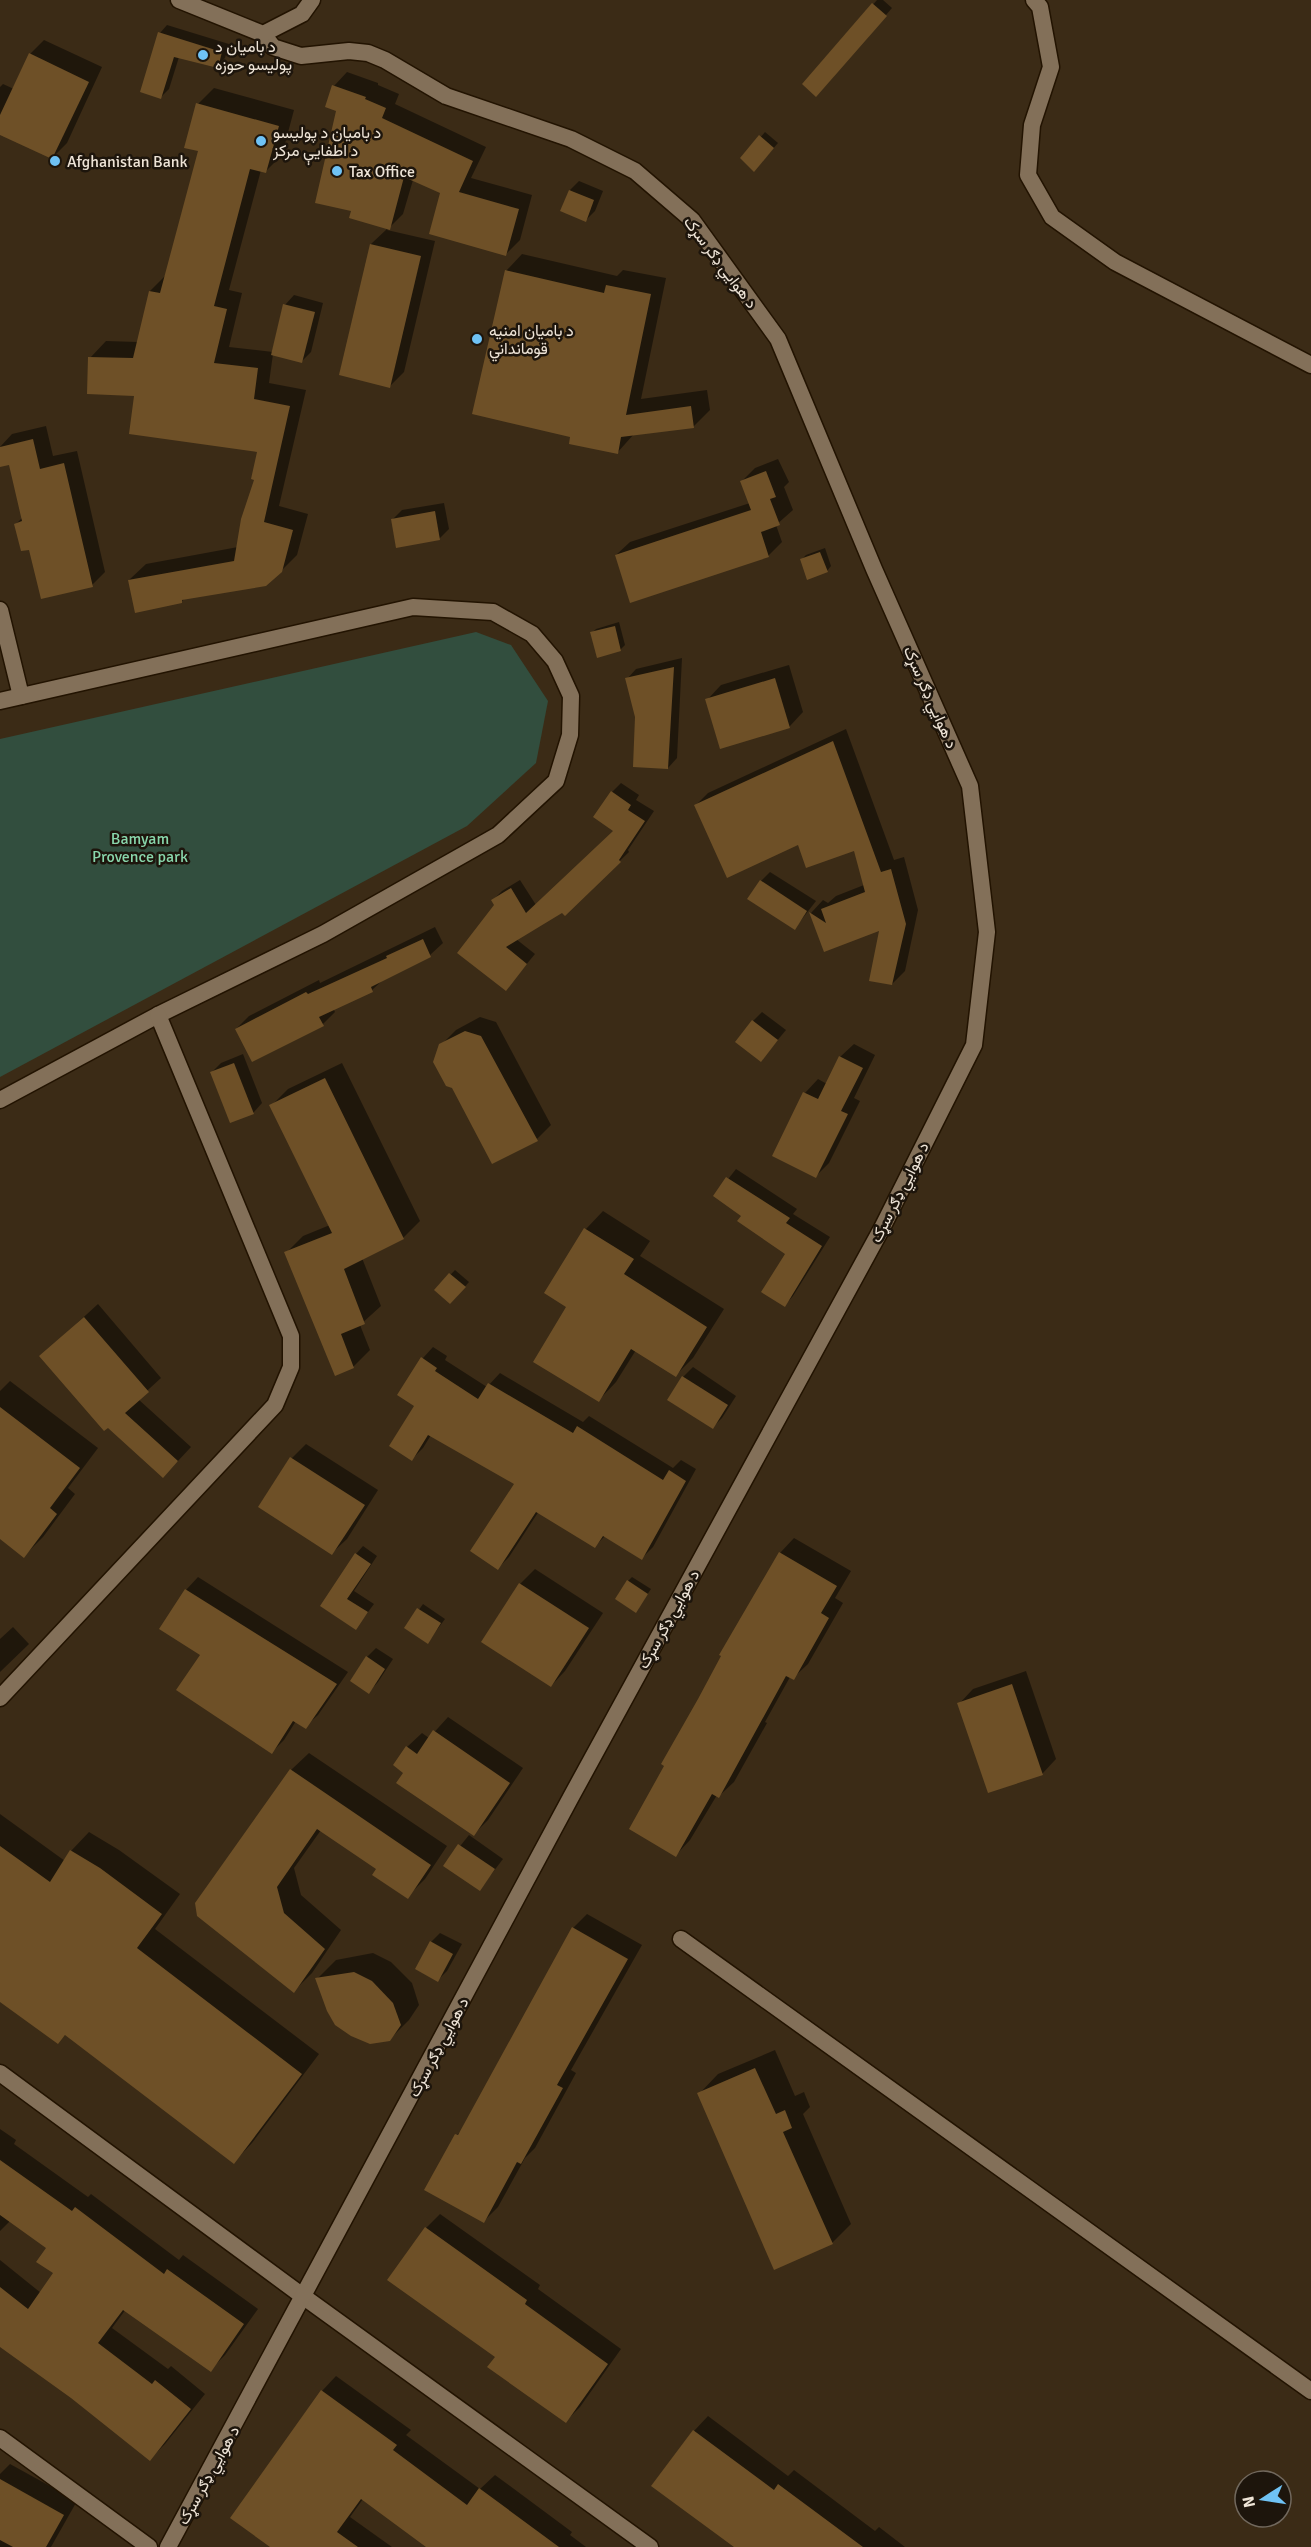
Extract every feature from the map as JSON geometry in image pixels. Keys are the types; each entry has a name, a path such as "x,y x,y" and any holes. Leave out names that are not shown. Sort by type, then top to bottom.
{"street":[{"name":"د هوايي ډګر سړک","path":"168,2547 571,1797 882,1228 974,1045 987,932 970,786 874,568 778,339 692,220 635,171 571,139 446,96 385,60 368,53 350,51 301,56 273,47 263,34 179,0"},
{"path":"263,34 302,14 312,0"},
{"path":"1034,0 1040,7 1052,67 1032,125 1028,175 1052,217 1115,262 1311,365"},
{"path":"0,701 413,607 493,612 532,634 555,661 571,696 570,735 556,781 498,835 323,934 158,1015 0,1101"},
{"path":"0,610 21,696"},
{"path":"0,1698 275,1405 291,1367 291,1336 158,1015"},
{"path":"681,1939 1311,2391"},
{"path":"0,2073 304,2297 651,2547"},
{"path":"0,2438 149,2547"}],"green space":[{"name":"Bamyam Provence park","path":"476,632 511,645 548,701 536,763 467,826 0,1077 0,739"}],"building":[{"path":"872,3 887,16 816,97 802,84"},
{"path":"158,32 222,52 218,68 174,57 161,99 140,92"},
{"path":"29,53 89,82 52,159 0,135 0,115"},
{"path":"332,85 366,97 365,99 386,108 382,118 473,161 459,192 519,209 506,256 429,234 440,193 404,177 390,230 349,218 351,211 315,203 336,111 325,107"},
{"path":"196,103 279,126 266,173 250,169 214,306 227,309 214,363 258,368 254,399 290,406 264,522 293,530 282,572 266,586 182,600 182,603 135,613 128,580 234,561 241,519 254,480 251,479 257,452 129,434 134,396 87,394 88,357 133,358 149,291 160,293 198,151 184,148"},
{"path":"759,135 774,148 754,172 740,158"},
{"path":"569,190 594,200 586,222 560,211"},
{"path":"370,244 421,256 390,388 339,375"},
{"path":"505,270 604,293 606,285 651,294 626,415 691,406 694,428 621,437 618,454 569,444 570,437 472,414"},
{"path":"283,304 315,312 302,363 271,355"},
{"path":"33,439 40,469 64,463 93,587 41,599 29,550 21,551 14,524 22,521 9,465 0,467 0,447"},
{"path":"766,471 776,497 770,499 780,525 761,532 769,557 630,603 615,555 751,510 740,481"},
{"path":"435,511 440,540 396,548 391,519"},
{"path":"820,552 828,572 807,580 800,559"},
{"path":"615,626 621,651 597,658 590,632"},
{"path":"674,667 668,769 633,767 635,717 625,678"},
{"path":"775,678 790,728 720,749 705,699"},
{"path":"833,741 881,872 891,869 906,924 892,985 869,981 879,931 824,952 809,912 826,923 821,909 865,892 854,851 806,868 798,845 727,878 694,805"},
{"path":"611,791 631,805 628,810 645,821 619,860 621,862 565,916 562,913 506,947 527,964 506,991 457,953 494,905 491,900 511,888 526,913 613,831 593,817"},
{"path":"760,880 807,911 795,930 747,899"},
{"path":"423,939 431,957 371,987 373,992 319,1017 324,1026 252,1062 235,1029 306,992 308,994"},
{"path":"752,1020 778,1040 761,1062 735,1042"},
{"path":"465,1031 481,1036 538,1141 492,1164 452,1088 446,1086 433,1062 439,1044"},
{"path":"839,1056 863,1068 841,1111 848,1114 816,1178 772,1156 803,1092 818,1099"},
{"path":"234,1063 254,1114 230,1123 210,1072"},
{"path":"325,1078 404,1239 344,1269 365,1324 341,1334 354,1368 335,1376 284,1252 332,1233 269,1105"},
{"path":"726,1177 790,1218 786,1223 822,1246 785,1307 761,1292 785,1254 737,1221 741,1216 713,1196"},
{"path":"584,1228 634,1259 624,1274 707,1327 676,1377 631,1349 599,1402 533,1362 566,1307 544,1293"},
{"path":"449,1273 466,1287 450,1304 434,1290"},
{"path":"84,1317 149,1392 125,1413 178,1461 163,1478 108,1428 104,1431 39,1356"},
{"path":"421,1357 437,1368 435,1371 478,1399 488,1383 573,1433 577,1426 663,1480 669,1470 686,1481 642,1560 603,1536 595,1548 536,1512 498,1570 470,1551 514,1484 428,1435 412,1461 389,1446 414,1406 397,1395"},
{"path":"682,1376 728,1405 713,1429 667,1400"},
{"path":"0,1407 80,1468 50,1508 57,1514 24,1558 0,1539"},
{"path":"290,1457 365,1505 332,1555 258,1507"},
{"path":"779,1552 837,1586 821,1613 829,1618 794,1680 786,1676 719,1798 712,1794 676,1857 629,1829 664,1766 661,1764 721,1656 719,1655"},
{"path":"355,1553 371,1564 347,1599 368,1612 356,1630 320,1606"},
{"path":"627,1580 648,1594 636,1613 615,1599"},
{"path":"519,1583 589,1628 551,1687 481,1642"},
{"path":"185,1589 337,1684 306,1729 293,1721 272,1754 176,1690 200,1655 159,1629"},
{"path":"417,1608 441,1623 428,1644 404,1628"},
{"path":"366,1656 385,1669 369,1694 350,1681"},
{"path":"1012,1684 1043,1775 988,1793 957,1703"},
{"path":"433,1730 510,1783 474,1836 396,1783 403,1773 393,1765 406,1746 417,1754"},
{"path":"290,1769 431,1865 408,1899 372,1875 376,1869 317,1829 277,1887 284,1913 325,1949 294,1993 197,1916 195,1903"},
{"path":"458,1844 495,1869 480,1891 443,1866"},
{"path":"0,1846 50,1882 70,1850 100,1868 162,1914 137,1948 302,2074 234,2164 65,2035 58,2044 0,2002"},
{"path":"572,1927 628,1959 557,2085 563,2088 521,2164 517,2162 484,2223 424,2190 455,2134 458,2135"},
{"path":"430,1941 453,1954 438,1982 415,1969"},
{"path":"354,1972 372,1981 393,2003 401,2025 390,2041 370,2044 351,2036 335,2025 327,2011 315,1978"},
{"path":"755,2068 776,2114 785,2110 792,2128 783,2132 833,2244 774,2270 697,2093"},
{"path":"0,2160 72,2211 75,2207 164,2274 167,2269 244,2324 211,2372 123,2310 98,2343 152,2384 155,2380 191,2409 150,2461 71,2398 0,2347 0,2287 28,2309 53,2273 36,2262 46,2248 0,2215"},
{"path":"425,2227 527,2300 525,2304 608,2364 566,2423 487,2367 495,2357 387,2280"},
{"path":"321,2390 397,2445 393,2450 467,2505 479,2488 559,2547 426,2547 361,2499 337,2532 358,2547 270,2547 230,2518"},
{"path":"693,2430 774,2490 778,2484 863,2547 734,2547 651,2486"},
{"path":"0,2479 64,2515 46,2547 13,2547 0,2540"}],"place":[{"name":"د بامیان د پولیسو حوزه","path":"203,55"},
{"name":"د بامیان د پولیسو د اطفايې مرکز","path":"261,141"},
{"name":"Afghanistan Bank","path":"55,161"},
{"name":"Tax Office","path":"337,171"},
{"name":"د بامیان امنیه قومانداني","path":"477,339"}]}
